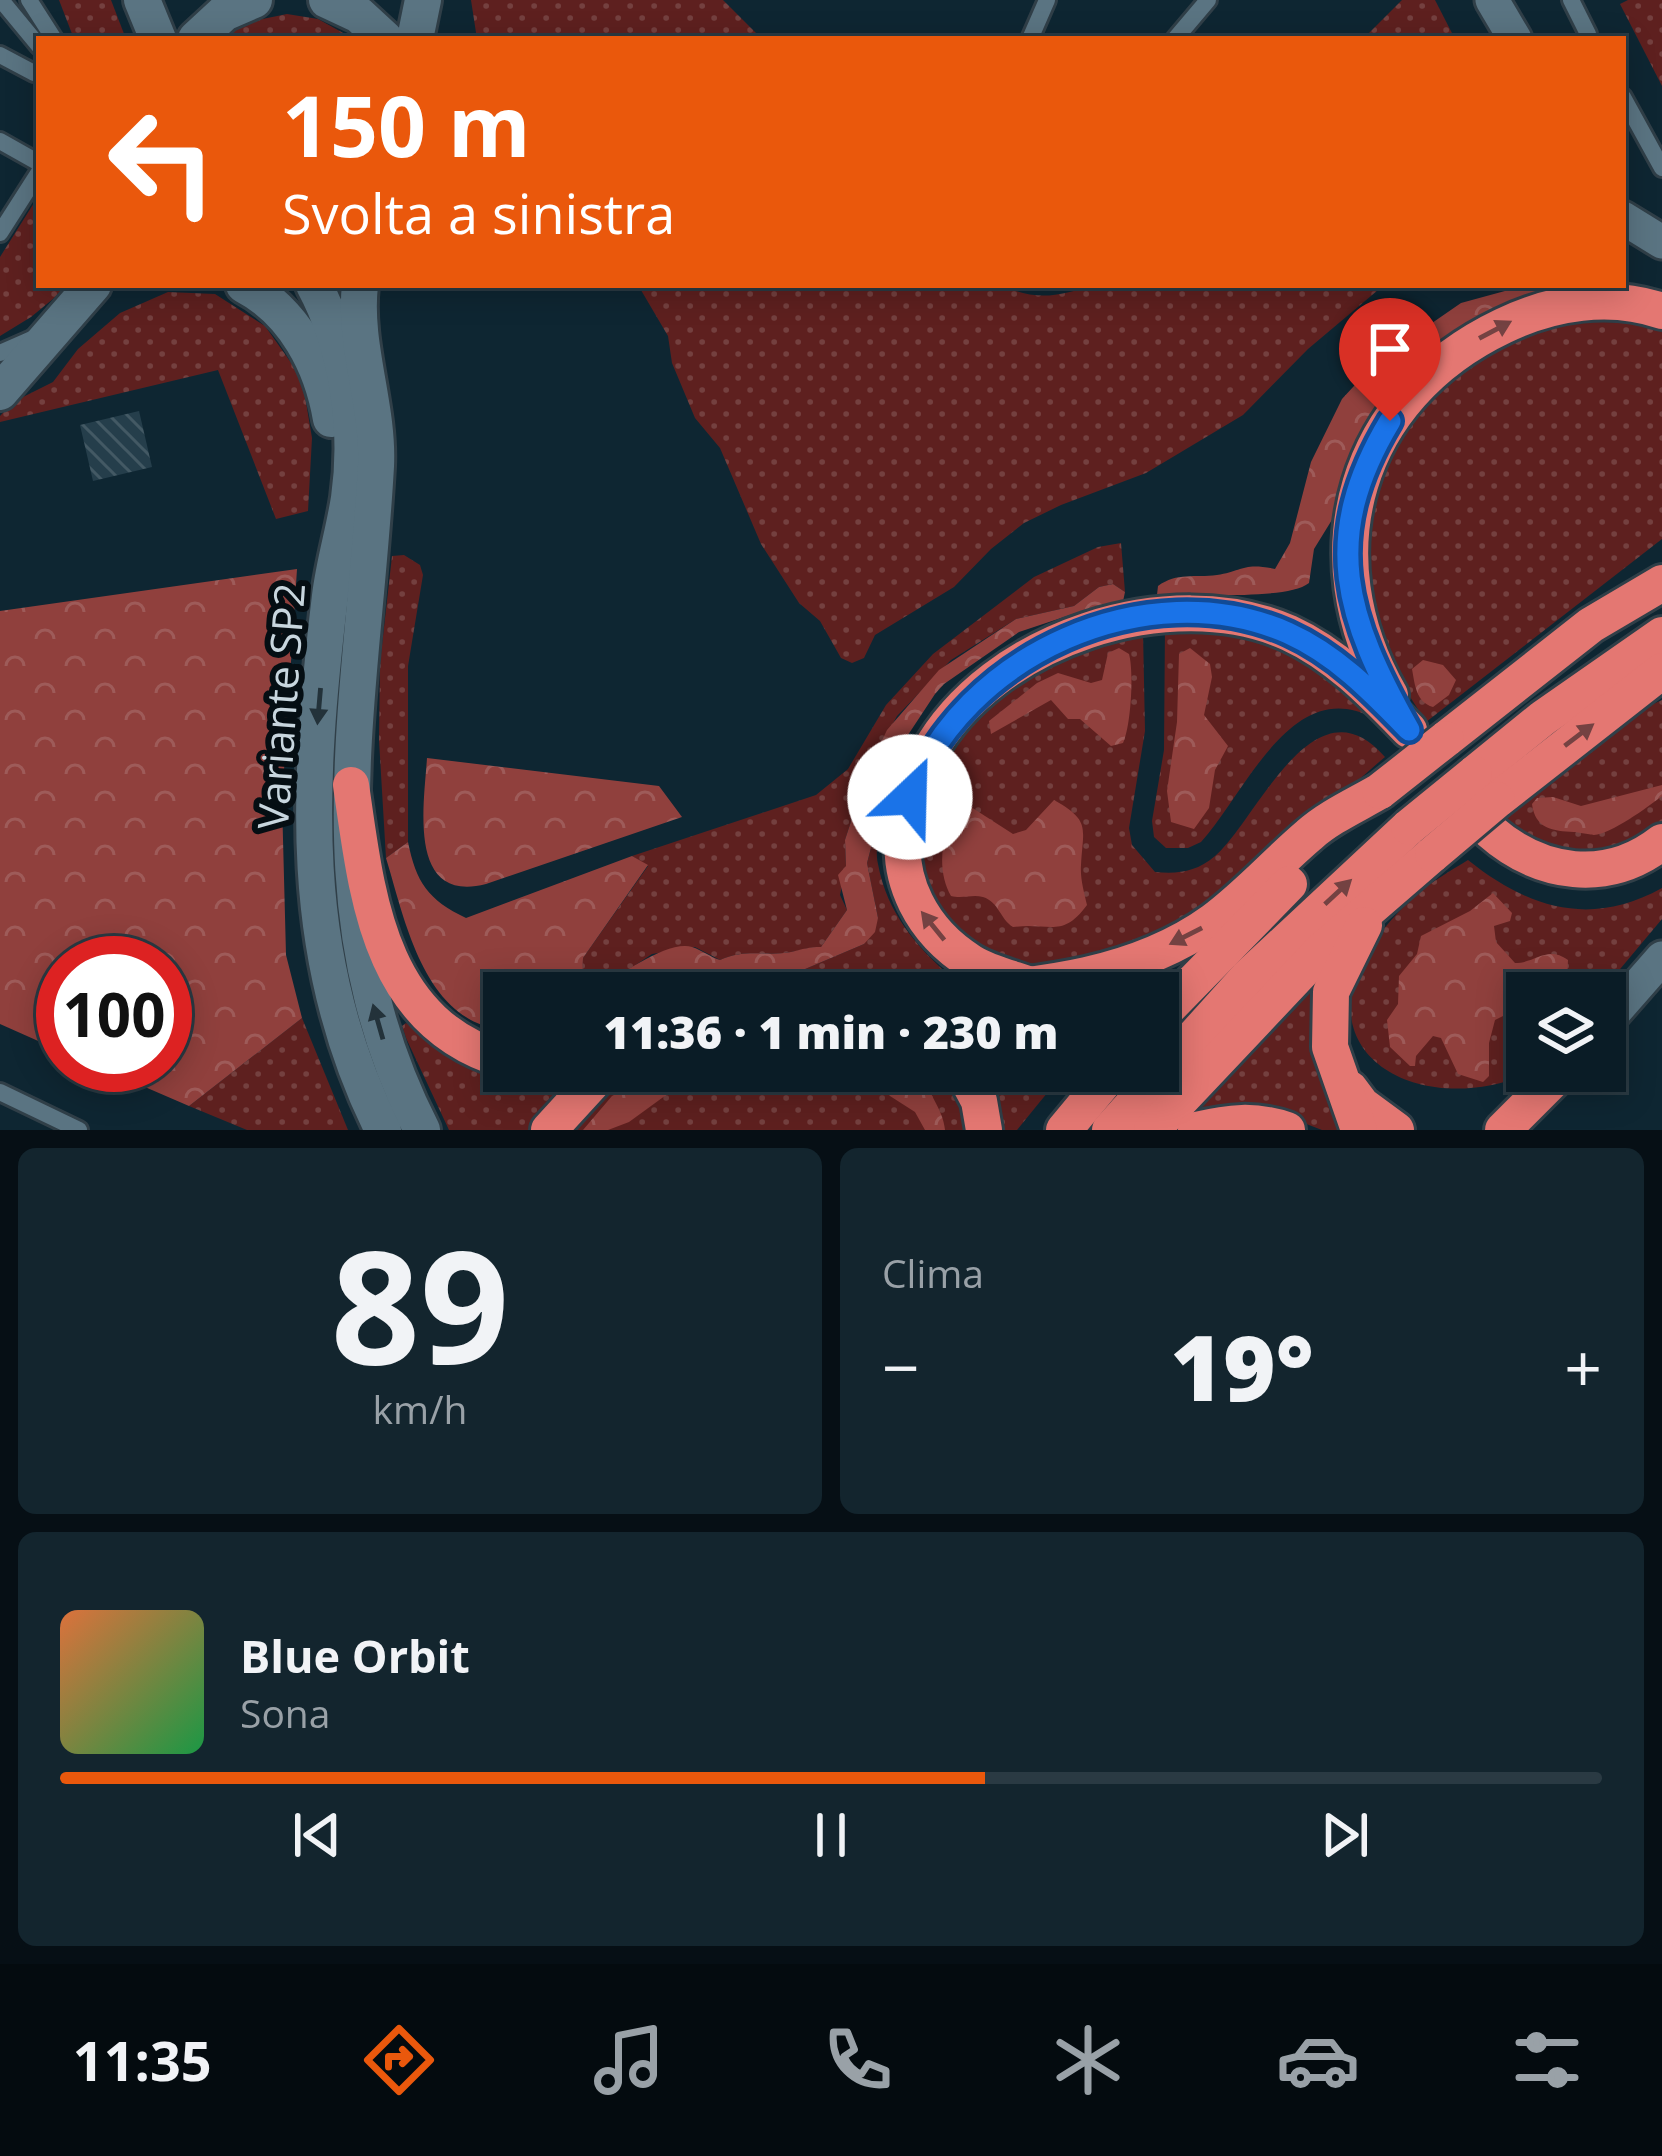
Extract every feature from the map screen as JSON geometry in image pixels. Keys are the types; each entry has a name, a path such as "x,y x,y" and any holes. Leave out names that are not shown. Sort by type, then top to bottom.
{"highway":[{"path":"994,972 944,941 919,910 904,874 903,834 910,797 929,752 956,718 1002,676 1060,642 1132,618 1198,612 1245,619 1304,642 1352,673 1409,730 1373,666 1349,587 1352,516 1381,436 1441,364 1485,334 1524,316 1572,304 1632,300 1662,310"},
{"path":"1099,972 1195,933 1216,919 1314,831 1379,791 1591,625 1662,556"},
{"path":"1591,625 1662,583"},
{"path":"1487,801 1543,718 1662,634"},
{"path":"1110,1130 1247,978 1421,840 1487,801 1646,689 1662,671"},
{"path":"352,785 367,895 398,976 428,1017 483,1054"},
{"path":"1179,996 1379,791"},
{"path":"1487,801 1523,856 1541,864 1584,871 1639,858 1662,842"},
{"path":"1359,1130 1330,1047 1330,992 1374,907 1421,840"},
{"path":"1152,1130 1292,980 1374,907"},
{"path":"1330,1047 1362,1105 1396,1130"},
{"path":"549,1130 584,1092"},
{"path":"974,1092 984,1130"},
{"path":"1064,1130 1096,1092"},
{"path":"1503,1130 1542,1092"},
{"path":"1196,1130 1232,1121 1287,1130"}],"main road":[{"path":"142,0 157,36"},
{"path":"199,36 224,13 254,0"},
{"path":"327,0 359,15 382,36"},
{"path":"417,36 423,0"},
{"path":"5,372 83,301 117,288"},
{"path":"248,288 294,328 328,397 335,478 331,590"},
{"name":"Variante SP2","path":"315,288 338,342 345,376 350,493 331,590 317,734 315,882 322,952 337,1014 352,1066 380,1125"},
{"name":"Variante SP2","path":"360,288 376,461 354,698 350,850 360,946 380,1030 422,1130"}],"street":[{"path":"1492,0 1513,36"},
{"path":"1626,220 1662,242"},
{"path":"1626,999 1662,958"},
{"path":"1525,1130 1550,1092"}],"lane":[{"path":"1,0 36,42"},
{"path":"29,0 52,36"},
{"path":"1031,36 1047,0"},
{"path":"1178,36 1208,0"},
{"path":"1571,0 1586,36"},
{"path":"0,55 36,71"},
{"path":"1626,102 1662,168"},
{"path":"0,141 36,166"},
{"path":"2,224 36,173"},
{"path":"0,1092 79,1130"}],"shaded area":[{"path":"59,0 111,0 125,36 73,36"},
{"path":"471,0 723,0 759,36 477,36"},
{"path":"1402,0 1435,0 1453,36 1366,36"},
{"path":"1662,0 1662,86 1620,4"},
{"path":"287,14 318,19 349,36 227,36 248,22"},
{"path":"36,200 36,288 66,288 0,336 0,257"},
{"path":"640,288 1010,288 1048,296 1084,288 1380,288 1308,349 1243,415 1146,473 1024,523 954,587 875,635 864,658 852,663 841,658 820,621 799,603 761,544 720,448 695,418 672,363 668,336"},
{"path":"168,292 215,294 265,326 302,378 312,438 308,511 276,519 218,370 0,422 13,402 53,382 78,349 120,313"},
{"path":"1573,316 1662,324 1662,539 1426,722 1388,662 1360,555 1383,457 1419,404 1491,345"},
{"path":"1121,543 1125,592 1113,584 1099,587 1074,606 1016,619 951,660 897,716 867,772 845,840 840,895 847,910 821,947 720,960 695,947 652,954 625,972 582,972 583,958 648,866 632,856 816,795 848,769 886,705 933,654 1034,577 1098,547"},
{"path":"404,555 420,565 423,575 408,666 408,842 386,858 380,663 392,556"},
{"path":"1165,626 1223,629 1272,642 1326,675 1373,718 1344,709 1318,712 1295,725 1253,770 1201,842 1188,848 1166,848 1154,837 1152,821 1164,750"},
{"path":"1143,632 1145,731 1129,828 1132,845 1155,872 1187,871 1215,856 1289,762 1311,743 1334,733 1359,736 1385,757 1269,861 1174,931 1132,949 1070,965 1034,971 1012,965 976,945 953,925 925,879 920,826 936,771 969,722 1012,686 1089,649"},
{"path":"1662,700 1662,823 1646,836 1606,853 1546,850 1498,816 1638,711"},
{"path":"885,797 877,848 882,882 905,927 946,972 798,972 864,944 878,918 867,863"},
{"path":"1468,860 1537,900 1585,909 1610,907 1662,888 1662,919 1618,972 1506,972 1506,1080 1486,1086 1441,1088 1401,1078 1371,1057 1353,1027 1352,989 1372,945 1434,881"},
{"path":"1323,986 1345,1130 1322,1130 1278,1113 1187,1113 1312,989"},
{"path":"302,1018 348,1130 247,1130 189,1106"},
{"path":"406,1023 483,1071 483,1092 564,1092 535,1130 449,1130 402,1026"},
{"path":"597,1092 956,1092 971,1130 567,1130"},
{"path":"981,1092 1048,1092 1017,1130 993,1130"}],"green space":[{"path":"1516,288 1589,288 1486,314 1441,346 1416,357 1380,399 1338,510 1314,549 1309,583 1263,594 1166,600 1157,595 1158,586 1179,577 1249,567 1275,569 1290,543 1311,462 1342,399 1377,361 1461,303"},
{"path":"297,569 282,801 286,955 302,1018 189,1106 157,1092 192,1092 192,936 36,936 36,1040 0,1024 0,611"},
{"path":"1113,584 1125,592 1122,606 1076,613 1019,632 944,684 904,741 867,863 878,918 875,932 864,944 798,972 626,972 682,946 720,960 821,947 847,910 838,875 846,866 845,840 867,772 887,730 939,670 1016,619 1074,606 1099,587"},
{"path":"1119,648 1129,654 1131,673 1123,743 1111,746 1080,719 1068,719 1051,700 991,734 989,721 1037,683 1058,673 1091,683 1102,680 1108,653"},
{"path":"1190,648 1210,664 1204,715 1228,746 1215,770 1209,808 1194,829 1171,822 1167,791 1177,722 1179,654"},
{"path":"1423,660 1443,665 1456,680 1449,695 1433,707 1420,697 1414,681 1412,669"},
{"path":"427,758 659,786 682,817 486,884 461,886 443,879 426,846"},
{"path":"1662,785 1662,796 1656,801 1594,835 1546,827 1532,804 1537,798 1553,797 1581,806"},
{"path":"1054,800 1082,826 1081,875 1087,905 1078,916 1062,926 1013,927 988,899 951,896 943,875 943,851 959,809 971,807 1013,834 1026,830"},
{"path":"408,842 426,888 466,918 632,856 648,865 583,958 582,972 483,972 483,1025 477,1023 454,1008 422,964 386,858"},
{"path":"1493,893 1512,913 1510,921 1494,926 1496,942 1515,963 1548,954 1568,960 1567,972 1506,972 1506,1014 1495,1020 1489,1076 1483,1082 1458,1074 1441,1038 1433,1036 1416,1056 1415,1066 1410,1066 1390,1047 1387,1020 1398,1004 1399,976 1417,954 1421,936 1470,911"},
{"path":"670,1092 629,1122 608,1130 583,1130 612,1096"},
{"path":"886,1092 930,1092 945,1130 925,1130 915,1112"}],"building":[{"path":"139,411 152,467 93,481 80,425"}],"route":[{"path":"910,797 940,735 1002,676 1060,642 1132,618 1198,612 1233,615 1290,634 1352,673 1409,730 1373,666 1349,587 1352,516 1372,452 1390,421"}]}
